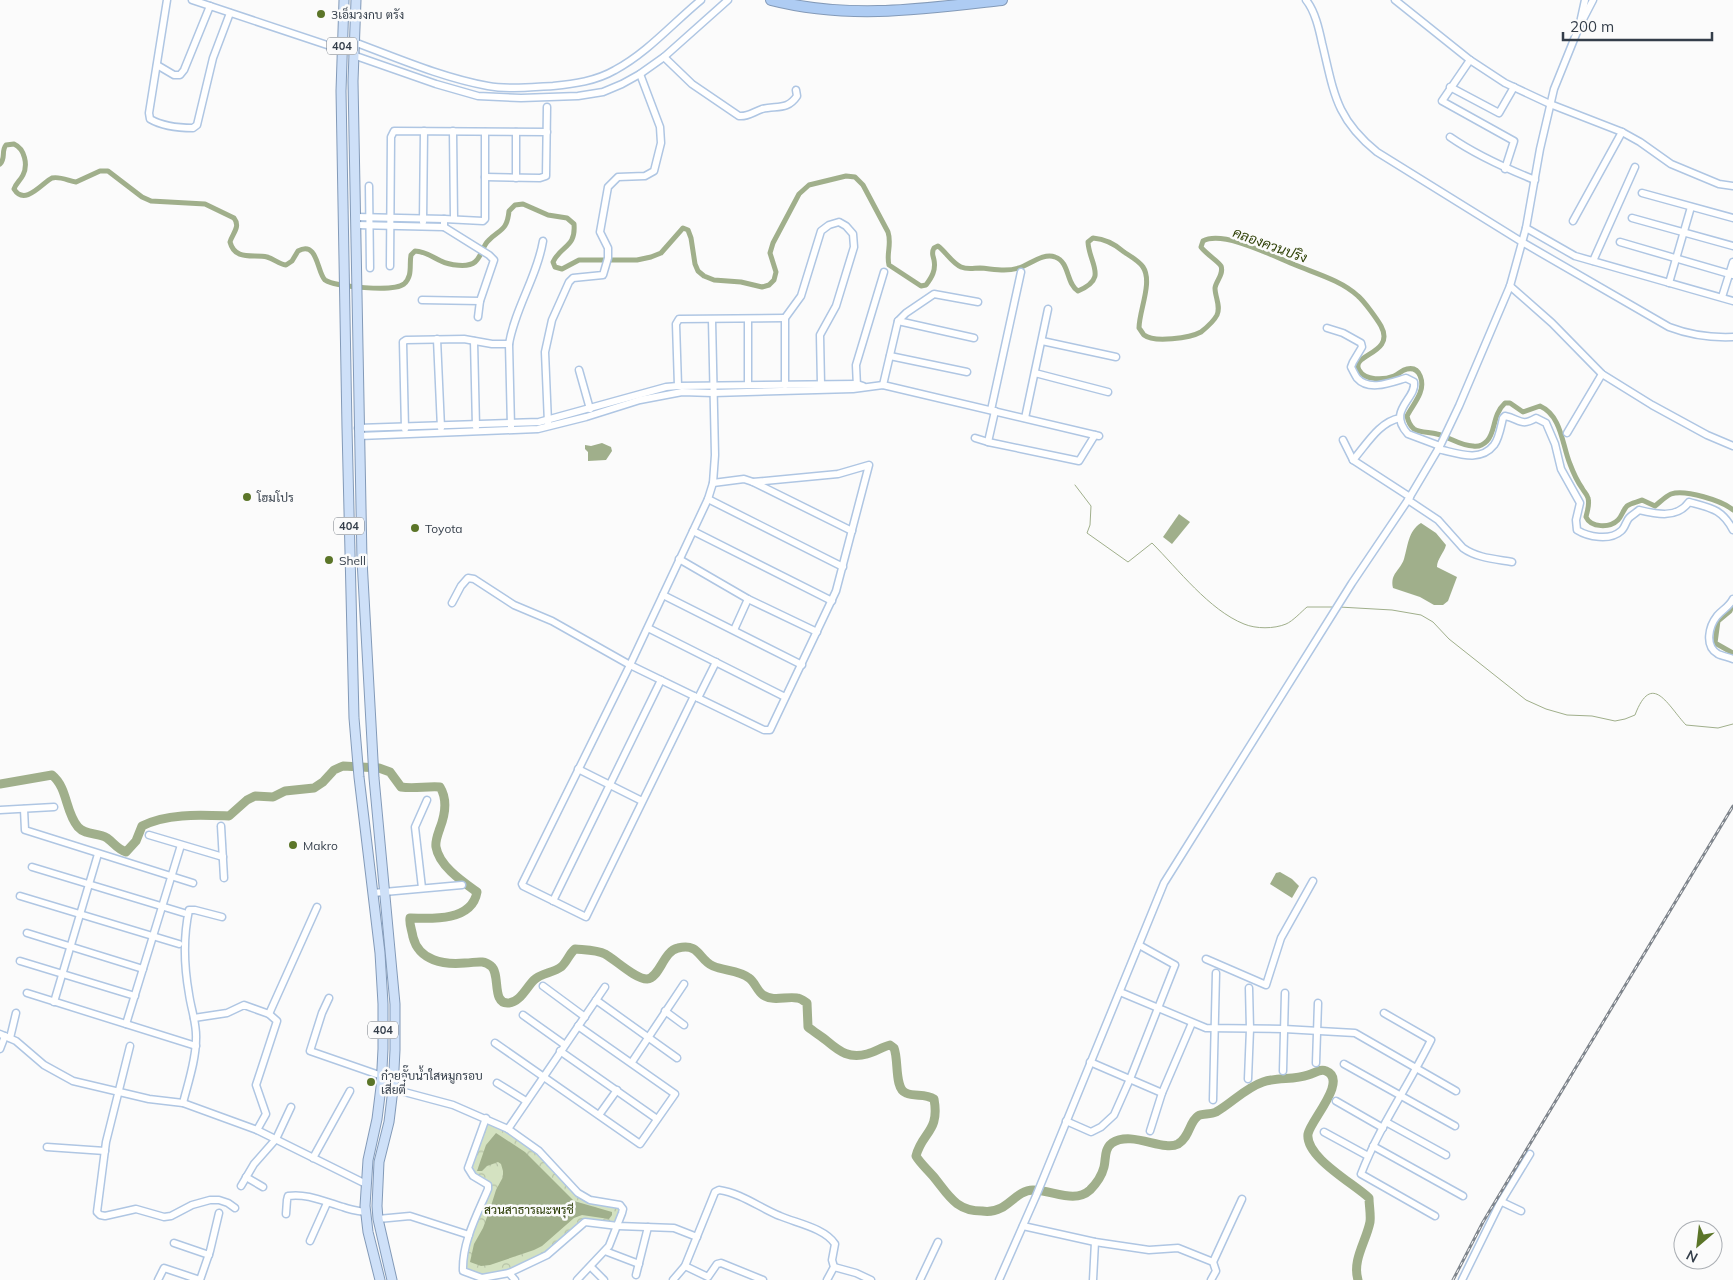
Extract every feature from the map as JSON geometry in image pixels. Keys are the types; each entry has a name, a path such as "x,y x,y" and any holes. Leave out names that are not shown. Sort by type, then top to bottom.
{"highway":[{"path":"771,0 822,10 866,12 905,11 1002,0"}],"main road":[{"name":"404","path":"344,0 341,91 351,622 357,761 380,953 383,1004 382,1076 377,1119 368,1160 366,1212 368,1232 380,1280"},
{"name":"404","path":"356,0 353,55 358,292 358,432 362,560 374,778 395,1004 395,1050 389,1122 379,1162 377,1185 378,1219 392,1280"},
{"path":"342,50 354,42"},
{"path":"342,50 353,55"}],"street":[{"path":"167,0 149,113 150,119 156,123 193,128 197,125 214,58 230,12"},
{"path":"192,0 342,50"},
{"path":"354,42 449,76 489,87 565,85 591,80 617,69 648,46 700,0"},
{"path":"353,55 478,96 498,98 578,96 603,92 640,74 664,57 728,0"},
{"path":"1306,0 1310,4 1320,31 1337,104 1349,125 1360,139 1400,167 1522,242 1669,328 1686,334 1733,338"},
{"path":"1395,0 1470,60 1497,79 1550,104 1622,132 1671,164 1719,184 1733,186"},
{"path":"1579,27 1584,0"},
{"path":"999,1280 1036,1196 1164,883 1335,612 1409,499 1448,430 1488,341 1510,286 1526,228 1540,149 1554,89 1579,27 1593,0"},
{"path":"157,66 180,75 184,70 210,6"},
{"path":"664,57 692,84 739,116 746,116 762,109 782,108 795,100 797,96 796,90"},
{"path":"1470,60 1442,101 1514,141 1505,168"},
{"path":"548,424 545,352 555,312 568,282 574,278 603,276 605,272 608,248 600,232 608,187 618,177 645,176 654,171 661,143 660,127 640,74"},
{"path":"1450,87 1499,113 1514,88"},
{"path":"485,177 540,178 546,176 546,107"},
{"path":"390,266 392,133 398,131 546,132"},
{"path":"422,226 424,131"},
{"path":"453,131 454,219"},
{"path":"356,221 369,218 483,221 485,219 485,132"},
{"path":"516,132 516,178"},
{"path":"1573,221 1622,132"},
{"path":"1450,137 1462,146 1505,168 1535,180"},
{"path":"1593,260 1635,167"},
{"path":"368,186 370,268"},
{"path":"1642,193 1733,218"},
{"path":"1669,283 1690,207"},
{"path":"1632,218 1733,246"},
{"path":"444,219 444,226"},
{"path":"356,221 369,225 444,226 493,257 494,264 480,301 478,317"},
{"path":"785,385 784,318 801,296 821,231 830,224 839,222 846,226 853,234 854,248 836,306 820,335 821,385"},
{"path":"1526,228 1576,256 1733,301"},
{"path":"511,427 509,344 514,321 538,262 543,241"},
{"path":"1620,242 1731,274"},
{"path":"1722,297 1731,274 1733,262"},
{"path":"859,386 856,365 884,272"},
{"path":"988,442 1021,272"},
{"path":"1510,286 1552,323 1602,374 1652,405 1707,435 1733,446"},
{"path":"883,385 898,321 906,313 934,294 978,302"},
{"path":"422,300 480,301"},
{"path":"1025,418 1048,309"},
{"path":"678,386 677,322 679,319 784,318"},
{"path":"748,319 748,385"},
{"path":"712,320 716,454 713,483 708,499 630,666 522,885 586,917 642,801 716,662"},
{"path":"898,321 974,338"},
{"path":"1327,328 1343,333 1360,343 1362,347 1351,368 1357,379 1368,385 1380,385 1406,378 1414,382 1415,386 1401,411 1400,418 1408,434 1465,456 1480,455 1495,444 1505,416 1511,417 1520,423 1530,422 1536,418 1546,423 1561,469 1580,503 1576,520 1577,530 1583,534 1601,537 1611,536 1622,531 1628,518 1638,510 1666,515 1686,506 1689,502 1711,508 1726,517 1733,530"},
{"path":"405,434 403,342 406,340 437,339 509,344"},
{"path":"437,339 441,433"},
{"path":"474,341 476,432"},
{"path":"1042,341 1116,357"},
{"path":"890,356 967,372"},
{"path":"579,370 590,408"},
{"path":"1035,374 1108,392"},
{"path":"1567,433 1602,374"},
{"path":"548,424 590,408 666,387 678,386 713,390 748,385 859,386"},
{"path":"358,432 405,434 476,432 548,424 661,395 682,392 883,385 1097,436 1079,461 975,438"},
{"path":"1353,460 1383,425 1392,419 1400,418"},
{"path":"358,432 405,426 476,424 511,427"},
{"path":"1342,440 1353,460 1438,520 1463,548 1481,557 1512,562"},
{"path":"452,603 461,586 468,578 474,579 514,605 552,621 630,666 764,730 770,730 832,601 869,465 838,474 753,482"},
{"path":"713,483 744,479 753,482 852,531"},
{"path":"708,499 843,566"},
{"path":"692,532 832,601"},
{"path":"679,559 748,598 817,632"},
{"path":"663,595 802,665"},
{"path":"734,630 748,598"},
{"path":"1733,599 1712,624 1708,640 1717,654 1733,659"},
{"path":"648,628 785,697"},
{"path":"554,901 661,680"},
{"path":"578,769 642,801"},
{"path":"422,888 415,826 427,800"},
{"path":"0,810 54,806"},
{"path":"24,809 25,830 193,884"},
{"path":"222,826 224,878"},
{"path":"149,835 223,857"},
{"path":"126,1024 181,845"},
{"path":"54,1002 98,854"},
{"path":"32,867 184,913"},
{"path":"1206,959 1266,985 1281,938 1313,880"},
{"path":"373,893 462,885"},
{"path":"20,896 178,944"},
{"path":"269,1014 317,906"},
{"path":"183,1103 196,1046 184,946 186,927 190,910 222,917"},
{"path":"27,933 143,969"},
{"path":"1066,1121 1091,1132 1101,1127 1114,1115 1130,1079 1175,965 1139,945"},
{"path":"20,961 135,996"},
{"path":"1213,1100 1216,973"},
{"path":"632,1062 684,984"},
{"path":"543,986 585,1016"},
{"path":"508,1129 605,987"},
{"path":"1248,1079 1249,988"},
{"path":"1120,992 1206,1028 1284,1029 1355,1033 1456,1091"},
{"path":"27,993 196,1046"},
{"path":"1282,1070 1285,993"},
{"path":"329,998 322,1013 310,1051 382,1076"},
{"path":"596,1000 677,1058"},
{"path":"1316,1063 1318,1003"},
{"path":"194,1018 227,1013 244,1005 269,1014 277,1021 256,1085 266,1114 258,1130"},
{"path":"665,1011 684,1025"},
{"path":"0,1049 16,1013"},
{"path":"1384,1013 1431,1040 1417,1069 1384,1125 1361,1174 1435,1216"},
{"path":"523,1015 565,1045"},
{"path":"1150,1130 1162,1094 1192,1023"},
{"path":"495,1043 640,1144 675,1094 632,1062 578,1026"},
{"path":"5,1036 16,1041 44,1065 73,1082 149,1099 183,1103 258,1130 366,1184"},
{"path":"130,1046 105,1151 97,1212 104,1216 136,1209 164,1217 171,1216 196,1203 210,1200 219,1200 235,1208"},
{"path":"560,1051 657,1119"},
{"path":"1090,1062 1162,1094"},
{"path":"1344,1064 1455,1126"},
{"path":"497,1083 526,1101"},
{"path":"392,1089 452,1105 508,1129 539,1151 578,1193 590,1200 620,1206 622,1213 618,1226 605,1251 577,1280"},
{"path":"599,1115 617,1090"},
{"path":"313,1158 350,1091"},
{"path":"1336,1101 1446,1155"},
{"path":"241,1186 254,1164 276,1139 291,1107"},
{"path":"486,1118 468,1168 473,1176 488,1185 488,1189 469,1235 462,1259 463,1271 482,1278 509,1273 547,1255 585,1222 618,1226 674,1228 697,1237"},
{"path":"1324,1132 1368,1156"},
{"path":"1374,1146 1463,1196"},
{"path":"47,1147 105,1151"},
{"path":"1462,1280 1485,1232 1530,1154"},
{"path":"246,1177 262,1187"},
{"path":"673,1280 685,1266 715,1192 719,1190 744,1198 781,1217 805,1224 832,1238 835,1244 832,1260 834,1267 827,1280"},
{"path":"286,1214 288,1196 294,1195 314,1198 345,1208 366,1212"},
{"path":"1211,1280 1216,1271 1213,1262 1242,1198"},
{"path":"1502,1202 1521,1211"},
{"path":"310,1241 327,1203"},
{"path":"158,1280 164,1268 200,1280 209,1255 219,1213"},
{"path":"378,1219 410,1216 469,1235"},
{"path":"1023,1226 1095,1242 1149,1250 1178,1248 1213,1262"},
{"path":"636,1275 648,1227"},
{"path":"920,1280 938,1242"},
{"path":"1093,1280 1095,1242"},
{"path":"174,1243 209,1255"},
{"path":"605,1251 639,1264"},
{"path":"685,1266 708,1277 717,1264 721,1263 764,1280"},
{"path":"590,1267 604,1280"},
{"path":"834,1267 856,1273 870,1280"},
{"path":"509,1273 515,1280"}],"green space":[{"name":"สวนสาธารณะพรุชี","path":"486,1118 539,1151 578,1193 590,1200 620,1205 618,1226 585,1222 547,1255 509,1273 482,1278 463,1271 469,1235 488,1189 468,1168"}],"shaded area":[{"path":"602,443 611,447 612,451 606,460 588,461 588,452 585,449 585,445 591,446"},
{"path":"1179,514 1190,522 1172,544 1163,537"},
{"path":"1421,523 1436,533 1446,545 1437,567 1457,577 1448,601 1443,605 1434,605 1420,597 1393,588 1394,575 1404,559 1411,534"},
{"path":"1280,872 1299,886 1292,898 1270,884 1276,873"},
{"name":"สวนสาธารณะพรุชี","path":"496,1133 525,1152 574,1201 612,1212 612,1215 609,1219 582,1215 574,1218 542,1246 534,1250 490,1265 481,1266 470,1262 474,1244 483,1228 496,1190 503,1177 501,1164 498,1162 487,1166 482,1171 477,1171 486,1145"}],"waterway":[{"name":"คลองควนปริง","path":"0,164 6,145 14,144 18,146 23,153 25,167 23,175 14,189 18,194 23,195 34,192 52,178 76,182 100,171 108,171 142,197 151,201 205,204 234,218 236,221 237,224 230,242 236,252 245,255 267,257 286,265 292,261 298,251 310,250 325,280 340,285 364,288 389,288 404,284 409,278 411,255 415,251 425,253 449,264 472,264 477,260 488,241 504,227 509,211 515,205 523,204 548,215 567,218 574,224 573,238 556,256 553,262 555,267 562,269 579,260 637,260 651,257 661,253 683,228 688,230 695,264 698,271 704,276 714,280 741,282 762,287 769,285 774,280 776,272 770,253 773,243 799,194 809,185 846,176 855,177 863,185 888,232 889,265 921,286 926,285 933,273 932,254 934,248 938,246 955,263 966,268 1009,270 1019,268 1041,257 1055,257 1063,263 1071,283 1078,291 1093,281 1095,276 1088,242 1093,238 1102,239 1110,242 1143,267 1147,280 1139,328 1144,335 1156,339 1181,338 1196,334 1201,332 1216,317 1218,308 1215,288 1222,269 1201,247 1203,241 1212,239 1235,241 1327,277 1351,290 1361,298 1381,326 1384,335 1383,342 1378,348 1361,360 1358,365 1359,370 1362,374 1375,379 1390,377 1407,369 1415,370 1418,373 1422,385 1420,393 1407,416 1409,423 1414,429 1442,435 1464,445 1479,446 1490,437 1498,413 1505,403 1510,403 1523,412 1540,406 1553,417 1557,424 1572,470 1588,497 1589,506 1586,517 1588,521 1601,526 1615,523 1630,504 1642,500 1655,506 1669,495 1677,493 1694,494 1704,497 1733,510"},
{"path":"1075,485 1091,506 1090,525 1087,533 1128,562 1152,543 1206,599 1231,618 1249,626 1271,628 1289,623 1307,607 1335,607"},
{"name":"คลองควนปริง","path":"1733,604 1730,611 1718,621 1715,643 1733,653"},
{"path":"1339,607 1392,610 1421,615 1433,622 1449,639 1526,700 1546,709 1567,715 1592,716 1615,721 1635,715 1641,702 1648,695 1654,693 1660,696 1686,725 1718,728 1733,724"},
{"path":"0,784 52,775 61,786 78,827 85,832 103,836 126,852 136,841 142,826 152,822 184,816 229,816 247,800 255,796 273,797 285,791 314,788 323,782 334,770 343,766 379,768 390,772 401,787 440,787 443,792 445,808 436,842 438,854 452,873 477,892 474,901 460,913 440,918 410,918 416,945 427,956 441,962 479,962 488,964 496,975 500,999 503,1002 509,1003 520,997 537,978 561,967 575,949 605,954 631,973 647,979 655,974 673,950 685,947 691,948 713,966 745,975 767,997 798,998 807,1003 808,1027 846,1054 861,1055 890,1045 894,1048 898,1080 902,1090 909,1094 927,1096 934,1099 935,1118 933,1125 916,1156 953,1200 959,1205 973,1210 996,1210 1005,1206 1020,1194 1033,1190 1070,1196 1084,1194 1097,1182 1104,1167 1106,1151 1112,1143 1129,1139 1172,1146 1178,1144 1185,1138 1198,1116 1216,1112 1256,1085 1268,1080 1297,1078 1324,1070 1332,1076 1333,1083 1326,1101 1310,1128 1308,1134 1309,1143 1314,1152 1331,1169 1369,1198 1370,1222 1358,1258 1358,1280"}],"railway":[{"path":"1453,1280 1483,1222 1733,806"}],"place":[{"name":"3เอ็มวงกบ ตรัง","path":"321,14"},
{"name":"โฮมโปร","path":"247,497"},
{"name":"Toyota","path":"415,528"},
{"name":"Shell","path":"329,560"},
{"name":"Makro","path":"293,845"},
{"name":"ก๋วยจั๊บน้ำใสหมูกรอบ เสี่ยตี๋","path":"371,1082"}]}
